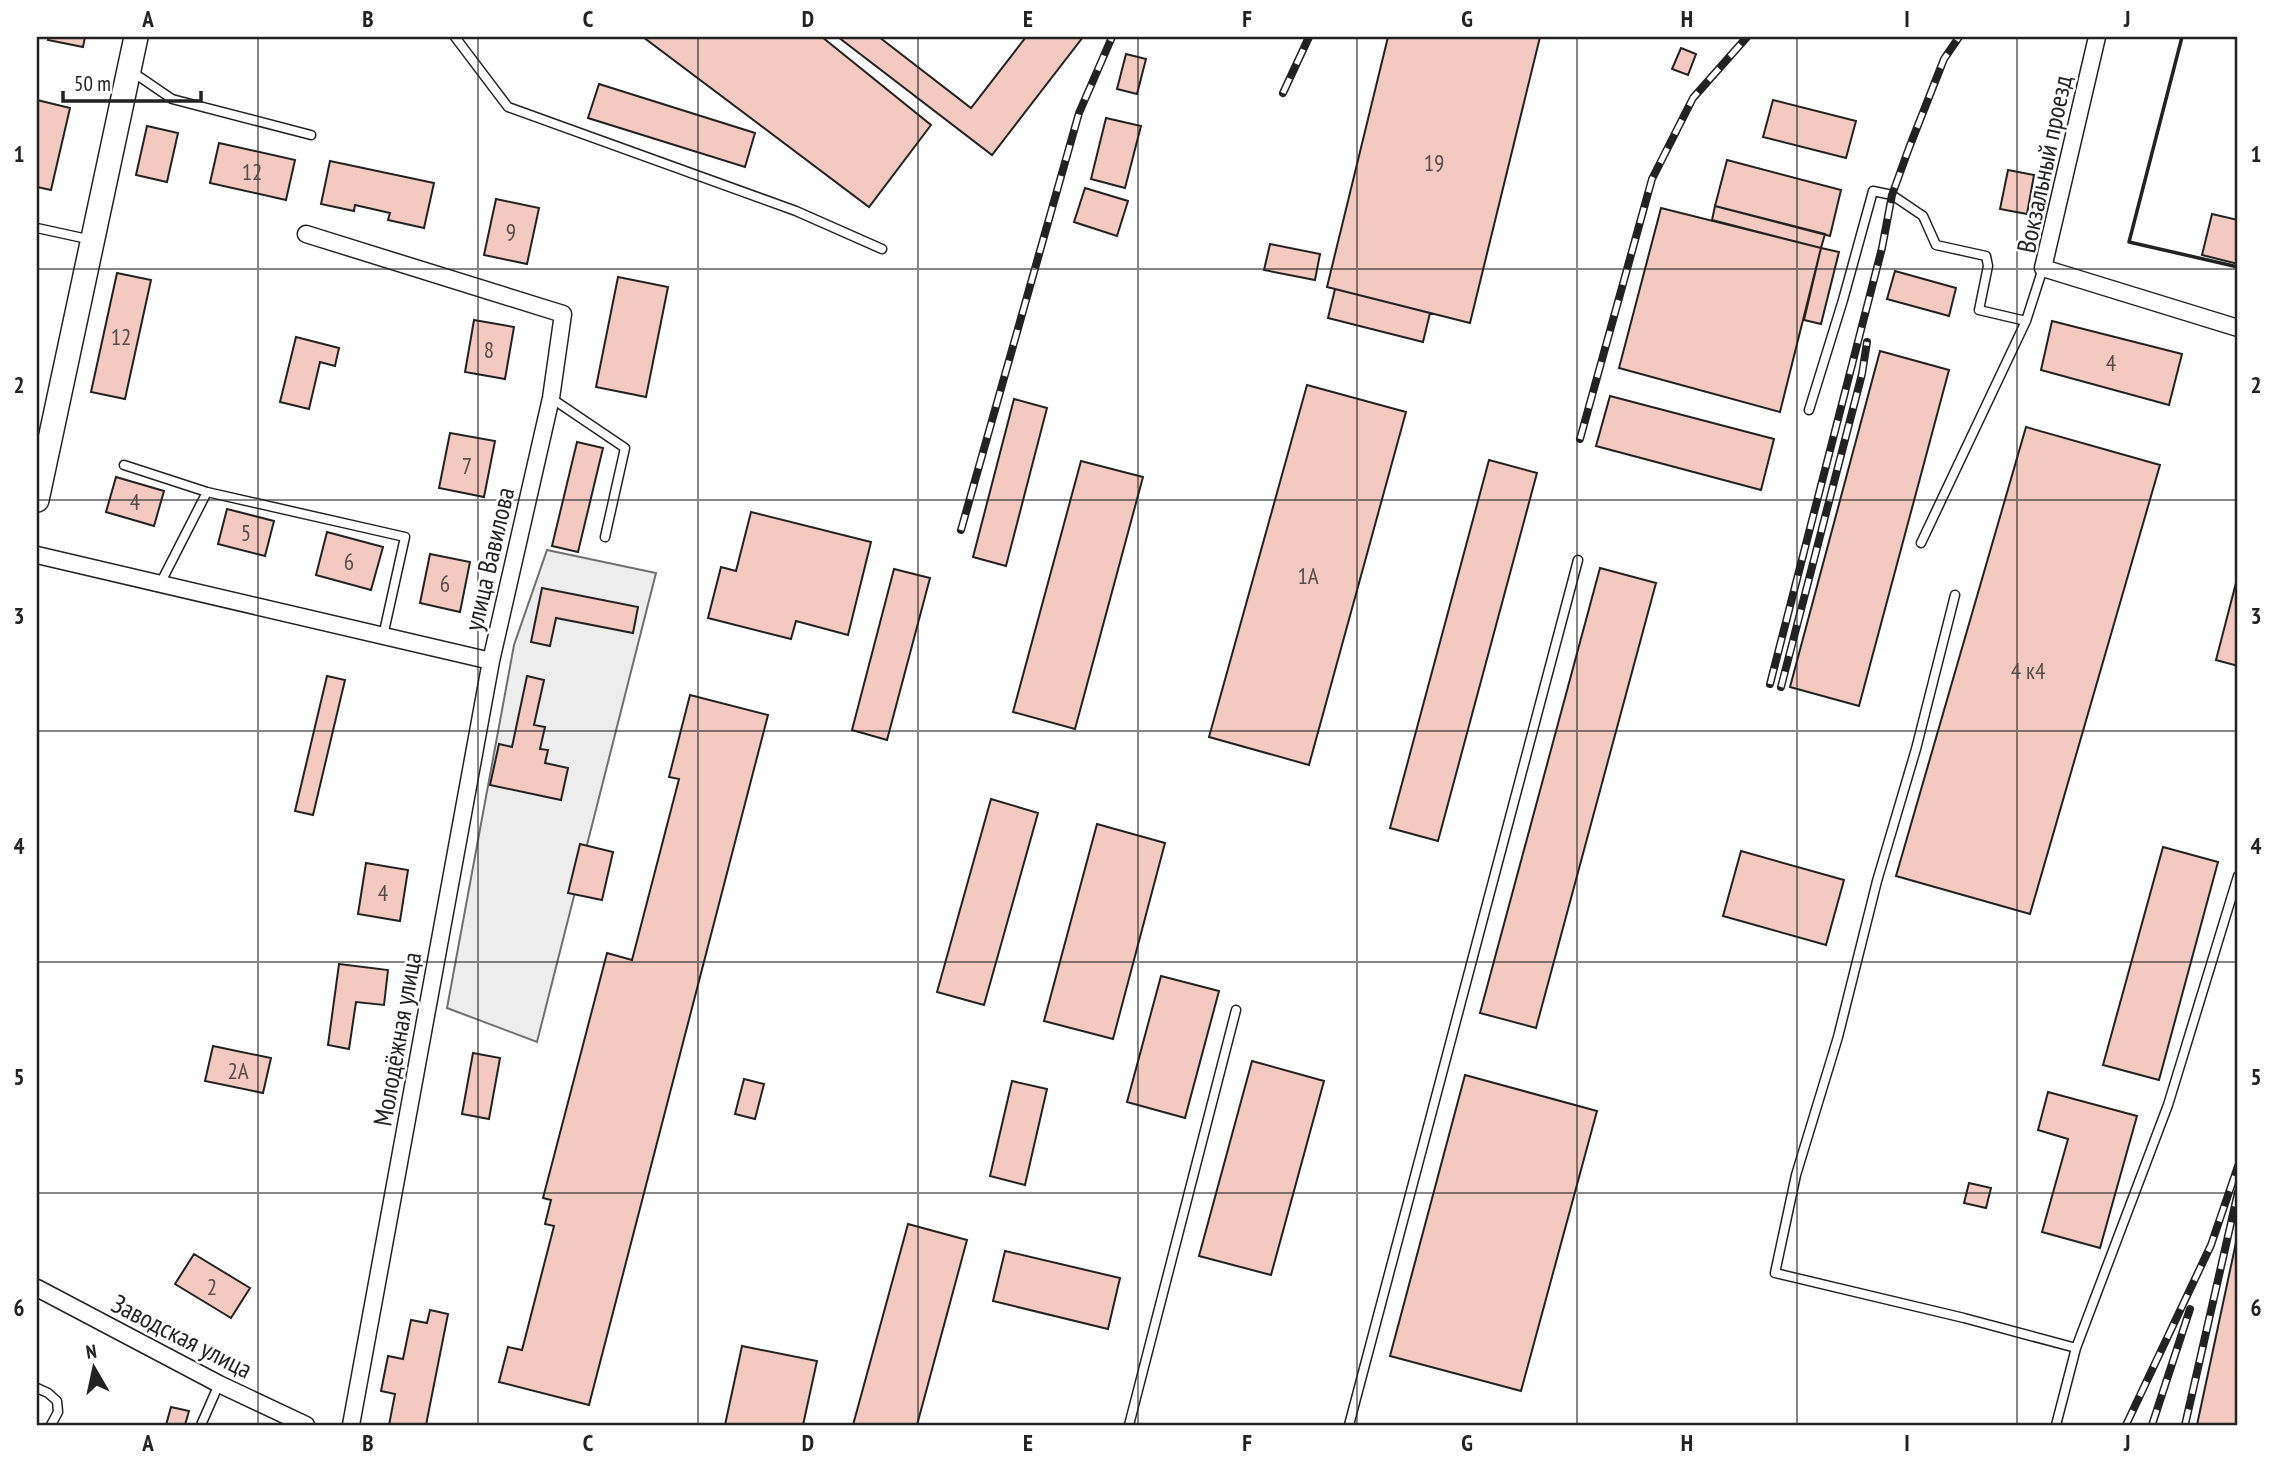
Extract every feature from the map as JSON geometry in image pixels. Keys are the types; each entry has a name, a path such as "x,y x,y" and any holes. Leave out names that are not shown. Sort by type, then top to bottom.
{"main road":[{"path":"37,500 136,37"}],"street":[{"name":"Вокзальный проезд","path":"2097,37 2043,268 2238,328"},
{"name":"улица Вавилова","path":"37,555 491,662 551,398 563,314 306,234"},
{"name":"Молодёжная улица","path":"351,1425 491,662"},
{"name":"Заводская улица","path":"37,1288 219,1384 306,1425"}],"lane":[{"path":"454,37 508,107 796,211 882,249"},
{"path":"129,70 172,99 311,135"},
{"path":"1809,410 1843,300 1872,191 1892,195 1923,216 1936,245 1986,256 1988,266 1979,310 2026,321"},
{"path":"37,228 92,240"},
{"path":"1921,543 2026,321 2043,268"},
{"path":"551,398 625,448 605,537"},
{"path":"124,465 207,492 405,537 383,636"},
{"path":"160,583 207,492"},
{"path":"1349,1425 1578,560"},
{"path":"1955,595 1916,749 1877,880 1838,1037 1796,1175 1775,1273 2076,1348"},
{"path":"2056,1425 2076,1348 2168,1105 2238,876"},
{"path":"1129,1425 1236,1010"},
{"path":"201,1425 219,1384"},
{"path":"37,1388 57,1401 58,1412 51,1425"}],"shaded area":[{"path":"547,550 656,573 537,1042 447,1008 514,645"}],"building":[{"path":"49,37 85,37 83,47 48,40"},
{"path":"643,37 822,37 931,125 869,207"},
{"path":"838,37 879,37 971,108 1026,37 1083,37 992,155"},
{"path":"1388,37 1540,37 1470,323 1327,287"},
{"path":"1681,48 1696,54 1688,75 1672,69"},
{"path":"1126,54 1146,59 1137,94 1117,89"},
{"path":"599,84 755,133 745,167 588,118"},
{"path":"37,100 70,108 51,190 37,187"},
{"path":"1773,100 1856,121 1846,158 1763,137"},
{"path":"1106,118 1141,126 1125,188 1091,179"},
{"path":"147,126 178,133 167,182 136,175"},
{"path":"219,143 295,160 286,200 210,183"},
{"path":"1727,160 1841,190 1830,236 1715,206"},
{"path":"330,161 434,183 424,228 388,220 390,213 355,205 354,211 321,204"},
{"path":"2008,170 2034,175 2027,214 2000,209"},
{"path":"1085,188 1128,201 1117,236 1074,222"},
{"path":"496,199 539,208 527,264 484,255"},
{"path":"1715,206 1825,234 1821,248 1712,220"},
{"path":"1661,208 1821,248 1780,412 1619,368"},
{"path":"2212,214 2238,220 2238,264 2202,255"},
{"path":"1270,244 1320,254 1315,280 1264,270"},
{"path":"1821,248 1839,252 1821,324 1804,320"},
{"path":"1895,271 1956,288 1949,316 1887,299"},
{"path":"117,273 151,280 125,399 91,392"},
{"path":"618,277 668,287 646,397 596,387"},
{"path":"1335,289 1430,313 1423,342 1328,318"},
{"path":"474,320 514,327 505,379 465,372"},
{"path":"2052,321 2182,354 2169,405 2041,370"},
{"path":"296,337 339,348 335,366 320,362 309,409 280,402"},
{"path":"1880,351 1949,370 1859,706 1790,687"},
{"path":"1307,385 1406,412 1309,765 1209,737"},
{"path":"1610,396 1774,439 1761,490 1596,446"},
{"path":"1014,399 1047,408 1006,566 973,557"},
{"path":"2026,427 2160,465 2030,914 1896,876"},
{"path":"450,433 495,441 484,497 439,488"},
{"path":"577,442 603,448 578,552 552,546"},
{"path":"1489,460 1537,473 1438,841 1390,828"},
{"path":"1081,461 1143,477 1075,729 1013,712"},
{"path":"116,477 164,491 154,526 106,512"},
{"path":"227,509 274,521 265,556 218,544"},
{"path":"751,512 871,542 848,635 796,621 791,639 708,618 721,567 736,571"},
{"path":"327,532 383,547 371,590 316,575"},
{"path":"430,554 470,562 460,612 420,603"},
{"path":"1600,568 1656,583 1536,1028 1480,1013"},
{"path":"894,569 930,578 887,740 852,730"},
{"path":"2238,575 2238,666 2216,660"},
{"path":"542,588 638,607 633,633 556,618 550,646 531,642"},
{"path":"327,676 345,680 313,815 295,811"},
{"path":"527,676 544,680 534,725 545,727 540,749 548,750 545,763 568,768 561,800 490,785 499,744 512,747"},
{"path":"690,695 768,715 589,1405 499,1382 508,1347 522,1350 554,1226 545,1224 551,1200 543,1198 607,953 632,960 679,779 669,777"},
{"path":"991,799 1038,813 984,1005 937,992"},
{"path":"1097,824 1165,843 1113,1039 1044,1021"},
{"path":"580,844 613,852 602,900 568,893"},
{"path":"2163,847 2218,862 2159,1080 2103,1065"},
{"path":"1741,851 1844,880 1826,945 1723,916"},
{"path":"366,863 408,870 400,921 358,914"},
{"path":"339,964 388,970 384,1005 356,1002 349,1049 328,1045"},
{"path":"1161,976 1219,991 1185,1118 1127,1102"},
{"path":"213,1046 271,1058 263,1093 205,1081"},
{"path":"473,1053 500,1058 489,1119 462,1114"},
{"path":"1252,1061 1324,1081 1271,1275 1199,1256"},
{"path":"1465,1075 1597,1111 1521,1391 1390,1356"},
{"path":"744,1079 764,1084 755,1119 735,1114"},
{"path":"1012,1081 1047,1089 1025,1185 990,1176"},
{"path":"2048,1092 2137,1116 2100,1248 2042,1232 2068,1139 2038,1130"},
{"path":"1969,1183 1991,1188 1986,1208 1964,1203"},
{"path":"908,1224 967,1240 917,1425 853,1425"},
{"path":"2238,1233 2238,1425 2197,1425"},
{"path":"1005,1251 1120,1278 1108,1329 993,1301"},
{"path":"194,1254 250,1288 231,1318 175,1284"},
{"path":"430,1310 448,1314 426,1425 389,1425 395,1394 381,1391 388,1356 403,1359 411,1320 427,1323"},
{"path":"742,1346 817,1361 803,1425 725,1425"},
{"path":"171,1407 189,1411 185,1425 166,1425"}],"railway":[{"path":"961,530 1079,113 1112,37"},
{"path":"1283,93 1309,37"},
{"path":"1580,439 1652,179 1693,98 1747,37"},
{"path":"1770,684 1882,248 1892,195 1944,59 1959,37"},
{"path":"1781,687 1862,374 1867,342"},
{"path":"2126,1425 2211,1245 2238,1166"},
{"path":"2185,1425 2238,1192"},
{"path":"2152,1425 2190,1309"}],"wall":[{"path":"2182,37 2129,242 2238,267"}]}
